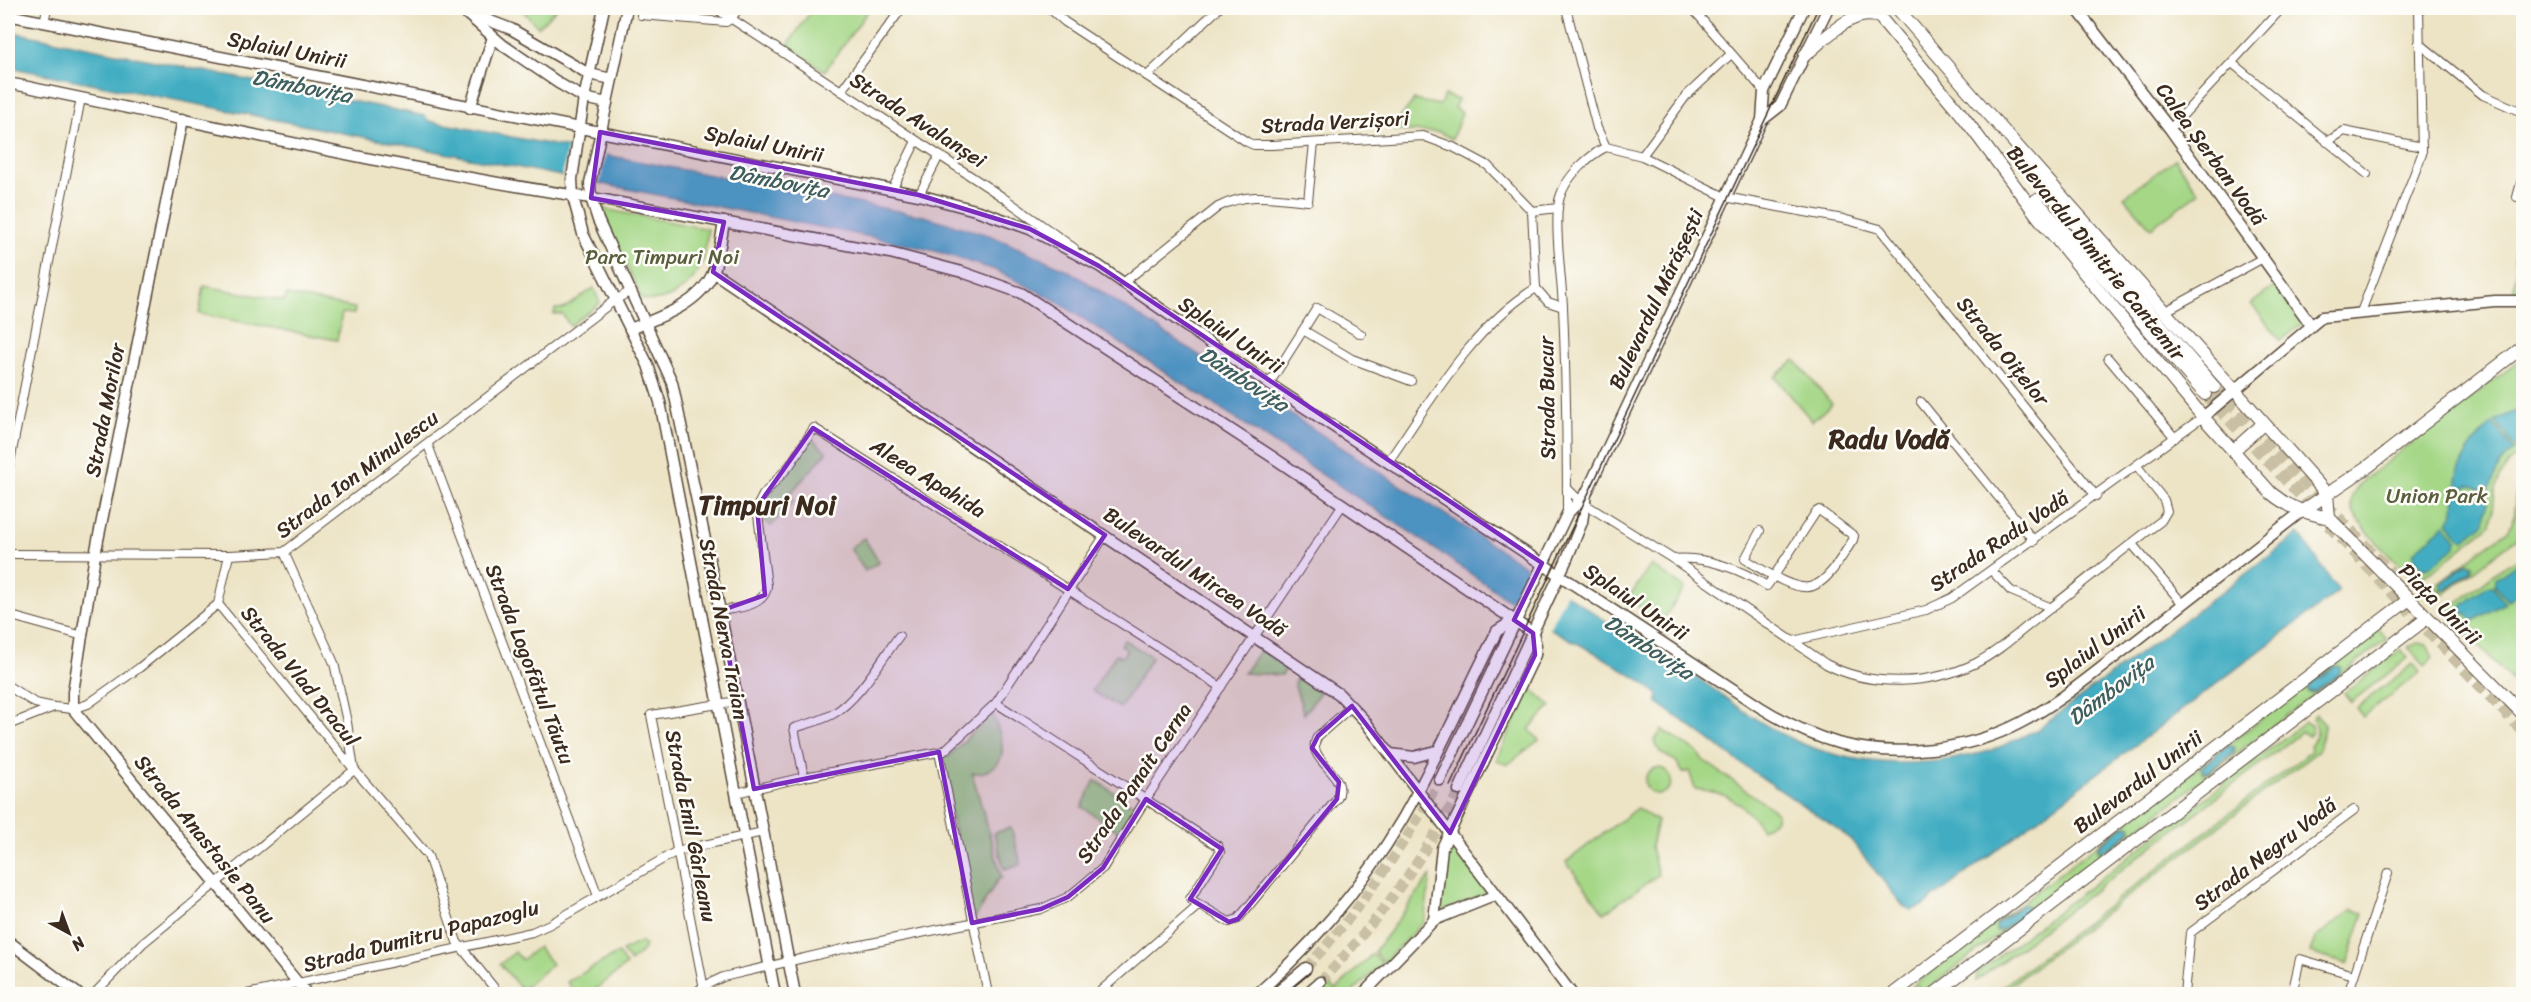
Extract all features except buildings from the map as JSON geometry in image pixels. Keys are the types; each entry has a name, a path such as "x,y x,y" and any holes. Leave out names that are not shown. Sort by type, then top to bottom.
{"main road":[{"name":"Strada Nerva Traian","path":"603,8 584,98 572,179 573,197 583,234 648,364 660,402 775,994"},
{"name":"Strada Nerva Traian","path":"627,8 590,183 591,198 598,220 672,382 720,611 795,994"},
{"name":"Bulevardul Mărășești","path":"1459,790 1582,522 1584,499 1762,120 1764,91 1804,8"},
{"name":"Bulevardul Mărășești","path":"1762,120 1780,106 1828,8"},
{"name":"Bulevardul Dimitrie Cantemir","path":"1897,8 2327,494"},
{"name":"Calea Șerban Vodă","path":"2076,8 2170,129 2312,325"},
{"path":"463,10 511,29 589,74 612,79"},
{"path":"463,10 493,37 584,98 607,103"},
{"path":"1805,55 1851,19 1876,12"},
{"name":"Bulevardul Dimitrie Cantemir","path":"1876,12 1962,115 2040,218 2203,417 2271,493 2301,512"},
{"name":"Splaiul Unirii","path":"8,15 919,195 1018,225 1068,248 1099,266 1557,579 1784,721 1839,743 1895,750 1932,748 1969,742 2019,724 2059,698 2301,512"},
{"path":"470,108 493,37"},
{"path":"8,83 455,175 898,255 962,272 1021,293 1343,504 1491,605 1517,615 1535,628 1535,655 1442,848 1434,920"},
{"path":"1962,115 2209,391 1979,103"},
{"name":"Strada Morilor","path":"73,709 73,692 95,555 183,119"},
{"path":"630,329 689,301 704,287 713,272 724,222"},
{"name":"Bulevardul Mircea Vodă","path":"713,272 1331,687 1352,706 1390,754 1572,994"},
{"path":"2203,417 2325,316 2495,301 2523,301"},
{"path":"2301,512 2369,466 2523,346"},
{"path":"2233,451 2263,424"},
{"path":"2301,512 2329,518 2327,494"},
{"name":"Bulevardul Mărășești","path":"1440,780 1567,514 1584,499"},
{"name":"Piața Unirii","path":"2329,518 2523,716"},
{"name":"Bulevardul Unirii","path":"1893,994 2408,600"},
{"path":"1257,994 1296,960 1332,918 1370,868 1418,791 1497,631 1498,618 1491,605"},
{"path":"1497,631 1517,615"},
{"path":"1934,994 2426,619"},
{"name":"Strada Anastasie Panu","path":"73,709 307,994"},
{"path":"1390,754 1414,757 1436,752"},
{"path":"1363,994 1434,920 1496,895"},
{"path":"8,941 78,994"},
{"path":"1275,994 1306,968"},
{"path":"1306,994 1320,982"}],"street":[{"path":"44,23 47,8"},
{"name":"Strada Avalanșei","path":"716,8 1001,196 1099,266"},
{"path":"641,15 724,22 731,19 739,8"},
{"path":"841,91 902,8"},
{"name":"Strada Verzișori","path":"1049,8 1065,22 1247,142 1263,146 1423,136 1453,147 1487,165 1532,211"},
{"path":"1147,76 1219,8"},
{"path":"1566,8 1597,128 1606,147"},
{"path":"1692,8 1764,91"},
{"path":"2170,129 2282,8"},
{"path":"2361,312 2420,160 2422,147 2419,8"},
{"path":"2420,43 2483,95 2523,113"},
{"path":"1642,156 1686,96 1731,54"},
{"path":"2232,63 2367,174"},
{"path":"8,472 81,98"},
{"path":"2327,142 2344,131 2422,147"},
{"path":"892,190 916,141"},
{"path":"1123,283 1218,207 1234,199 1248,196 1308,201 1314,143"},
{"path":"1563,307 1548,302 1536,288 1532,211 1558,208 1563,189 1570,180 1592,157 1606,147 1642,156 1725,197"},
{"path":"919,195 939,156"},
{"path":"2517,197 2523,172"},
{"name":"Strada Oițelor","path":"1725,197 1843,219 1880,229 2096,495"},
{"name":"Strada Bucur","path":"1558,208 1563,307 1567,514"},
{"path":"2164,312 2263,258"},
{"path":"1388,462 1476,339 1497,317 1536,288"},
{"name":"Strada Ion Minulescu","path":"8,554 229,555 284,552 428,445 615,300 631,291"},
{"path":"1269,384 1317,308 1362,334"},
{"path":"1303,330 1352,359 1411,381"},
{"path":"2108,358 2175,438"},
{"path":"1921,402 2034,541"},
{"name":"Strada Radu Vodă","path":"1793,641 1936,607 1992,572 2203,417"},
{"name":"Aleea Apahida","path":"720,611 758,602 765,595 767,586 757,507 763,495 790,465 814,428 1221,687"},
{"name":"Strada Logofătul Tăutu","path":"428,445 598,896"},
{"path":"1584,499 1826,664 1849,674 1882,680 1926,678 1949,673 1978,662 2052,608 2161,521 2167,511 2164,500 2137,466"},
{"name":"Strada Bucur","path":"1567,488 1584,499"},
{"name":"Strada Panait Cerna","path":"694,994 705,990 723,977 1041,909 1068,897 1103,868 1146,799 1343,504"},
{"path":"1673,559 1694,557 1716,563 1767,586 1774,576 1819,510 1854,536 1827,576 1814,586 1800,587 1774,576 1745,559 1760,531"},
{"path":"736,793 804,777 944,751 996,703 1105,535"},
{"path":"2132,543 2183,604"},
{"name":"Strada Vlad Dracul","path":"284,552 334,663 347,722 354,770"},
{"path":"8,686 35,703 73,709 88,704 130,674 218,604 229,555"},
{"path":"1992,572 2011,591 2052,608"},
{"name":"Strada Vlad Dracul","path":"218,604 428,856 455,938 499,994"},
{"path":"8,615 82,636"},
{"path":"804,777 794,728 823,719 841,709 853,697 899,636"},
{"name":"Strada Emil Gârleanu","path":"705,990 651,715 737,701"},
{"path":"996,703 1220,849 1190,899 1230,922 1238,919 1337,799 1340,789 1339,782 1314,751 1314,743 1317,736 1352,706"},
{"path":"8,725 54,707"},
{"path":"939,752 988,994"},
{"path":"94,994 142,944 354,770"},
{"name":"Strada Negru Vodă","path":"2184,994 2190,933 2354,810"},
{"name":"Strada Dumitru Papazoglu","path":"247,994 532,932 677,851 763,832"},
{"path":"2348,994 2388,873"},
{"path":"1097,994 1199,905"},
{"path":"2292,994 2300,958 2354,975"}],"highlighted area":[{"path":"600,132 919,195 1030,229 1099,266 1542,563 1514,620 1533,633 1535,655 1450,833 1352,706 1318,736 1312,748 1339,782 1337,799 1238,919 1229,922 1190,899 1222,849 1146,799 1103,868 1068,897 1041,909 972,923 939,752 754,789 720,611 765,595 757,507 813,428 1068,589 1105,535 713,272 724,222 591,198"}],"green space":[{"path":"520,8 557,8 538,27"},
{"path":"813,8 870,8 825,71 787,46"},
{"path":"1444,95 1458,100 1454,108 1462,113 1452,139 1439,132 1395,131 1399,119 1414,100 1440,105"},
{"path":"2175,159 2199,192 2151,228 2124,197"},
{"name":"Parc Timpuri Noi","path":"599,208 708,229 704,255 698,271 685,286 669,297 660,300 642,299"},
{"path":"2523,238 2523,294 2513,295 2516,275 2514,252"},
{"path":"204,286 285,301 286,295 355,308 354,314 342,313 337,340 199,314"},
{"path":"2275,286 2303,323 2281,341 2251,304"},
{"path":"594,288 600,303 570,326 562,314 554,314 555,309 563,309"},
{"name":"Union Park","path":"2523,358 2524,450 2508,465 2497,484 2491,524 2434,570 2422,577 2413,576 2386,552 2358,519 2351,501 2356,488"},
{"path":"1795,360 1832,404 1812,421 1775,377"},
{"path":"808,436 827,452 788,496 793,501 771,526 756,515 757,507"},
{"path":"2523,476 2517,503 2523,522 2523,537 2513,541 2443,595 2434,586 2509,529 2514,516 2515,496","holes":["2466,563 2473,564 2472,571 2447,590 2440,590 2441,582"]},
{"path":"864,538 879,562 865,571 850,548"},
{"name":"Union Park","path":"2523,558 2523,692 2450,615 2448,610 2507,564"},
{"path":"1651,565 1685,588 1661,622 1628,599"},
{"path":"2379,629 2387,639 1921,994 1918,986 1913,986 1902,994 2218,752 2202,765 2202,773 2209,773 2234,754 2235,747 2227,745","holes":["2333,666 2340,666 2340,674 2315,693 2308,692 2308,685","2124,825 2132,826 2130,833 2106,852 2098,851 2099,844","2021,904 2029,906 2028,912 2003,931 1996,931 1996,923"]},
{"path":"1124,640 1152,657 1120,708 1092,691 1116,654 1122,657 1127,650 1121,645"},
{"path":"2418,643 2427,645 2433,658 2425,666 2408,647"},
{"path":"2401,649 2408,658 2351,702 2344,693"},
{"path":"1260,650 1287,668 1282,675 1244,673"},
{"path":"2413,664 2420,672 2363,717 2356,708"},
{"path":"1299,677 1320,692 1304,714 1294,683"},
{"path":"1530,688 1551,706 1529,729 1539,740 1507,765 1496,760"},
{"path":"992,713 1002,744 1001,758 988,770 972,773 1002,878 998,879 972,923 939,752 948,757"},
{"path":"2316,714 2325,724 2318,751 1999,994 1993,994 2311,751 2310,745 2317,732 2312,718"},
{"path":"2305,722 2311,725 2312,732 2309,736 2302,732 1976,981 1977,973"},
{"path":"1662,730 1696,751 1703,760 1775,811 1776,819 1762,829 1734,800 1717,793 1695,789 1689,771 1683,773 1676,761 1660,753 1655,740"},
{"path":"1658,768 1667,772 1671,781 1667,790 1658,794 1649,790 1645,781 1649,772"},
{"path":"1095,780 1136,807 1119,832 1082,807"},
{"path":"1637,808 1657,821 1651,847 1658,875 1604,913 1566,862"},
{"path":"1011,828 1021,864 1004,869 994,833"},
{"path":"1454,846 1488,893 1438,913 1445,856"},
{"path":"1431,875 1424,922 1384,962 1374,952"},
{"path":"2352,910 2364,913 2347,964 2310,953 2315,938"},
{"path":"640,942 645,946 643,950 630,962 622,951"},
{"path":"538,947 552,964 522,990 500,964 515,952 522,960"},
{"path":"618,953 626,965 590,994 577,994 567,982"},
{"path":"1372,954 1382,963 1351,994 1313,994 1327,982 1336,990"}],"water":[{"name":"Dâmbovița","path":"8,31 425,116 429,121 924,216 992,236 1069,271 1528,568 1657,656 1699,679 1764,724 1808,746 1831,754 1879,762 1928,762 1983,753 2015,740 2038,729 2299,534 2339,591 1921,907 1911,910 1903,906 1851,840 1658,703 1658,695 1643,682 1551,629 1410,532 1053,299 995,270 935,251 886,240 8,67"},
{"path":"2523,407 2523,443 2516,448 2495,421"},
{"path":"2493,423 2514,450 2500,464 2489,491 2468,485 2467,488 2457,486 2457,477 2463,460 2474,443"},
{"path":"2455,491 2467,493 2467,496 2488,497 2485,522 2465,539 2460,538 2448,522 2454,512"},
{"path":"2445,524 2457,540 2456,546 2429,567 2423,568 2412,554"},
{"path":"2466,564 2472,564 2471,571 2447,589 2441,589 2442,583"},
{"path":"2523,564 2523,597 2517,595 2508,601 2495,585 2496,579 2514,566"},
{"path":"2487,586 2493,586 2505,603 2473,621 2462,611 2462,606"},
{"path":"2338,666 2341,669 2339,674 2314,692 2308,691 2309,686"},
{"path":"2232,746 2234,749 2232,753 2208,772 2202,771 2203,766 2227,747"},
{"path":"2128,825 2131,828 2122,839 2099,851 2100,845"},
{"path":"2021,906 2028,907 2026,912 2002,930 1996,930 1997,924"}],"pier":[{"path":"568,145 606,153 599,185 562,177"},
{"path":"1529,566 1567,592 1548,631 1510,603"}],"tunnel":[{"path":"2214,387 2393,575"},
{"path":"2205,394 2524,732"},
{"path":"1306,968 1379,878 1411,830 1440,780"},
{"path":"1320,982 1360,938 1397,891 1430,842 1459,790"}],"tram line":[{"path":"1450,786 1818,8"},
{"path":"1285,994 1310,973"}],"district":[{"name":"Radu Vodă","path":"1889,439"},
{"name":"Timpuri Noi","path":"767,505"}]}
